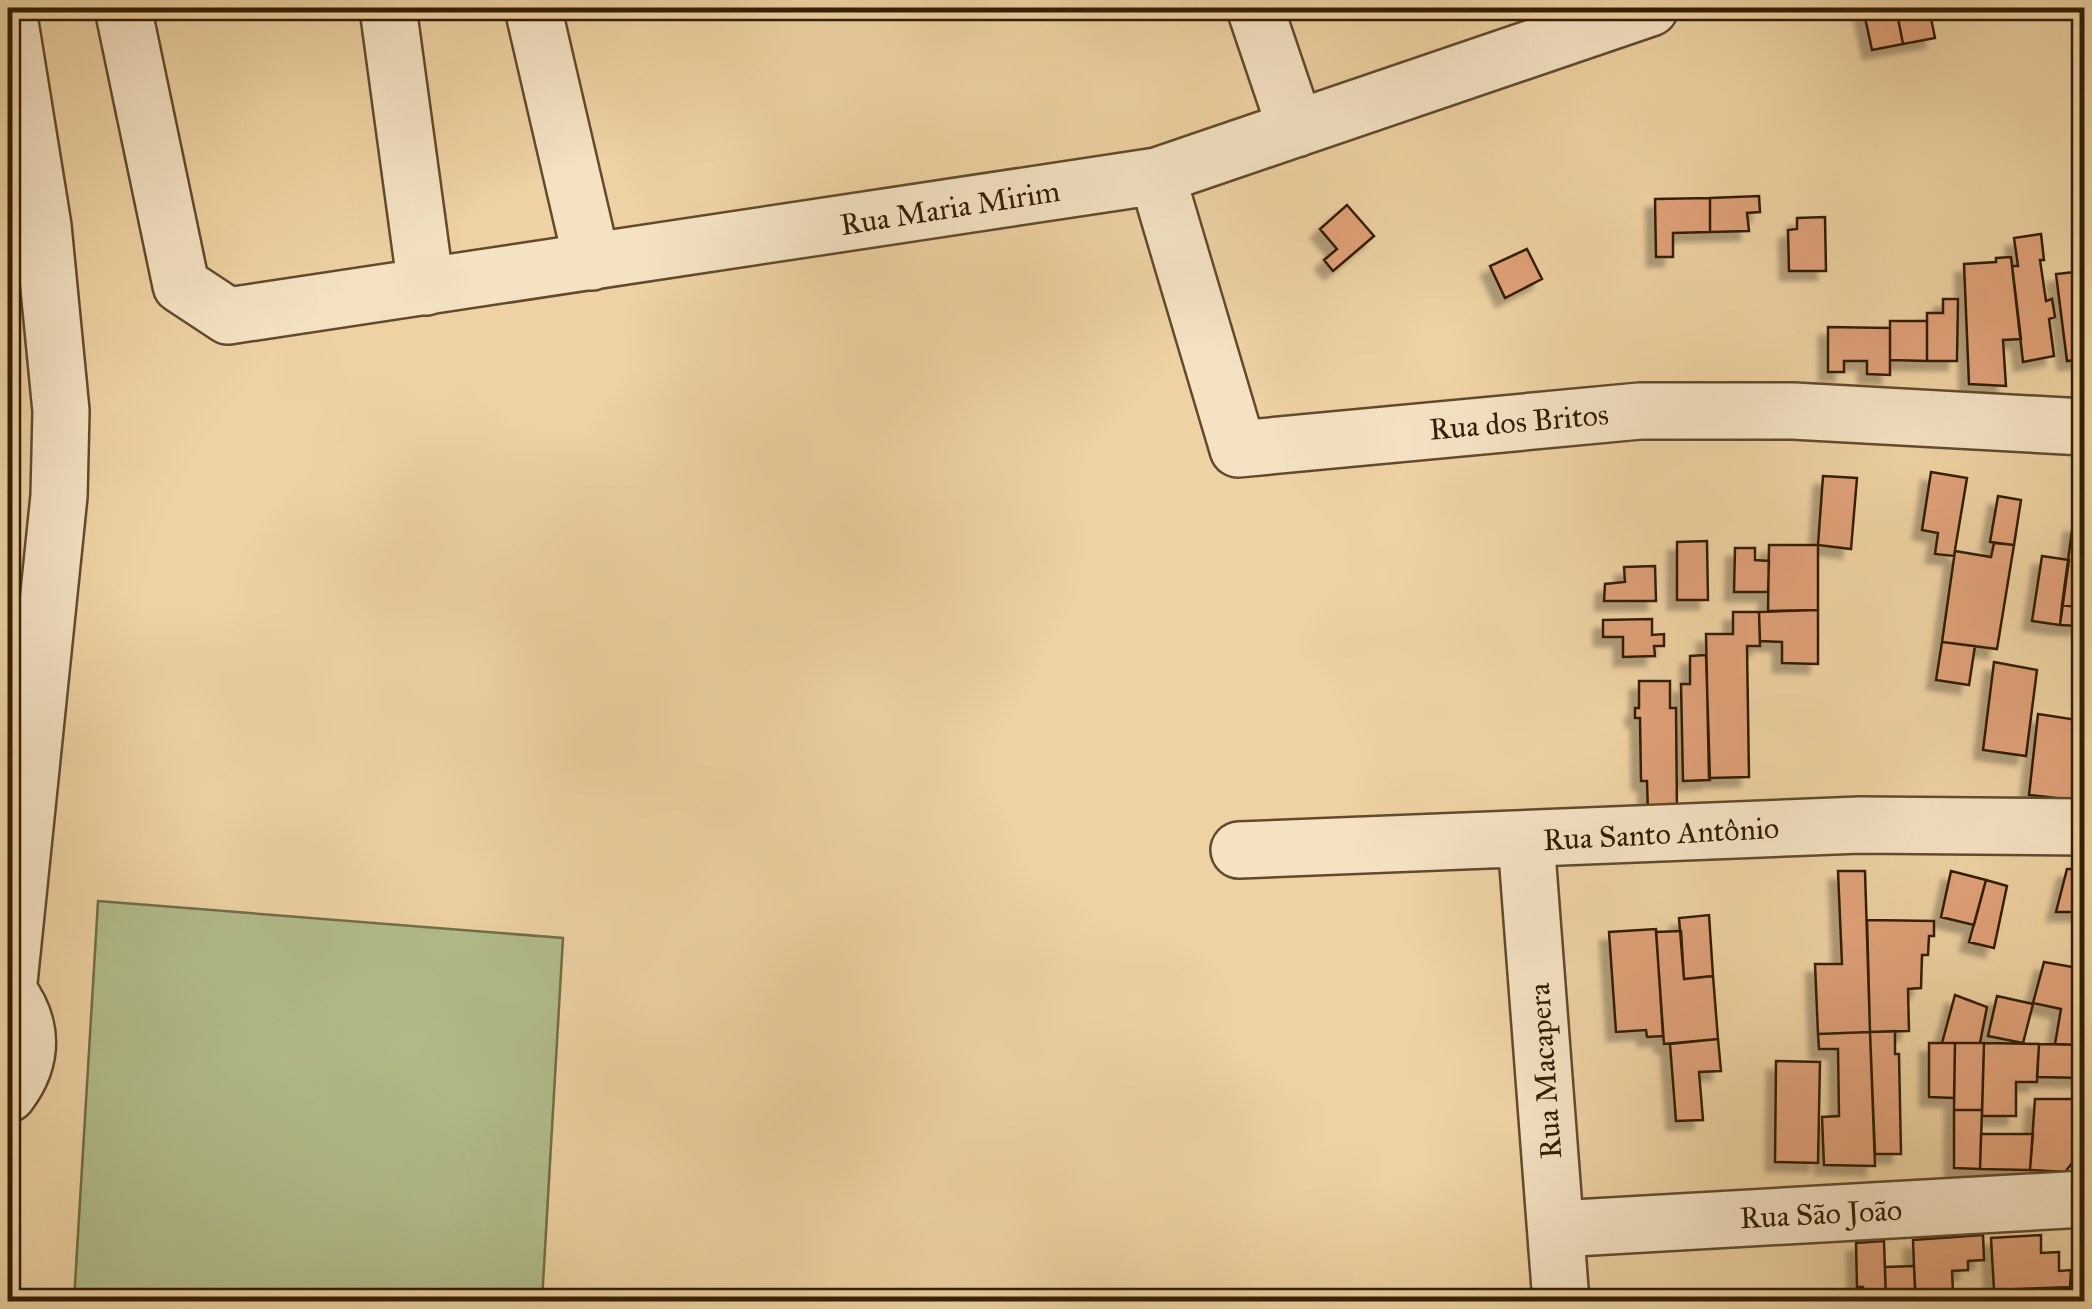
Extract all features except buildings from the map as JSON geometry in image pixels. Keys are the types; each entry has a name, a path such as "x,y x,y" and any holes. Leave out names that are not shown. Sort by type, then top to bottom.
{"street":[{"name":"Rua Maria Mirim","path":"123,8 182,285 228,316 1157,176 1650,8"},
{"path":"388,8 426,287"},
{"path":"533,8 592,262"},
{"path":"1255,8 1296,129"},
{"path":"8,10 43,226 61,410 58,496 8,991 22,1010 28,1054 21,1076 8,1094"},
{"name":"Rua dos Britos","path":"1157,176 1238,449 1640,410 1793,412 2084,427"},
{"name":"Rua Santo Antônio","path":"1238,850 1860,824 2084,827"},
{"name":"Rua Macapera","path":"1526,840 1561,1302"},
{"name":"Rua São João","path":"1557,1229 2084,1199"}],"green space":[{"path":"98,901 563,938 542,1301 74,1301"}]}
